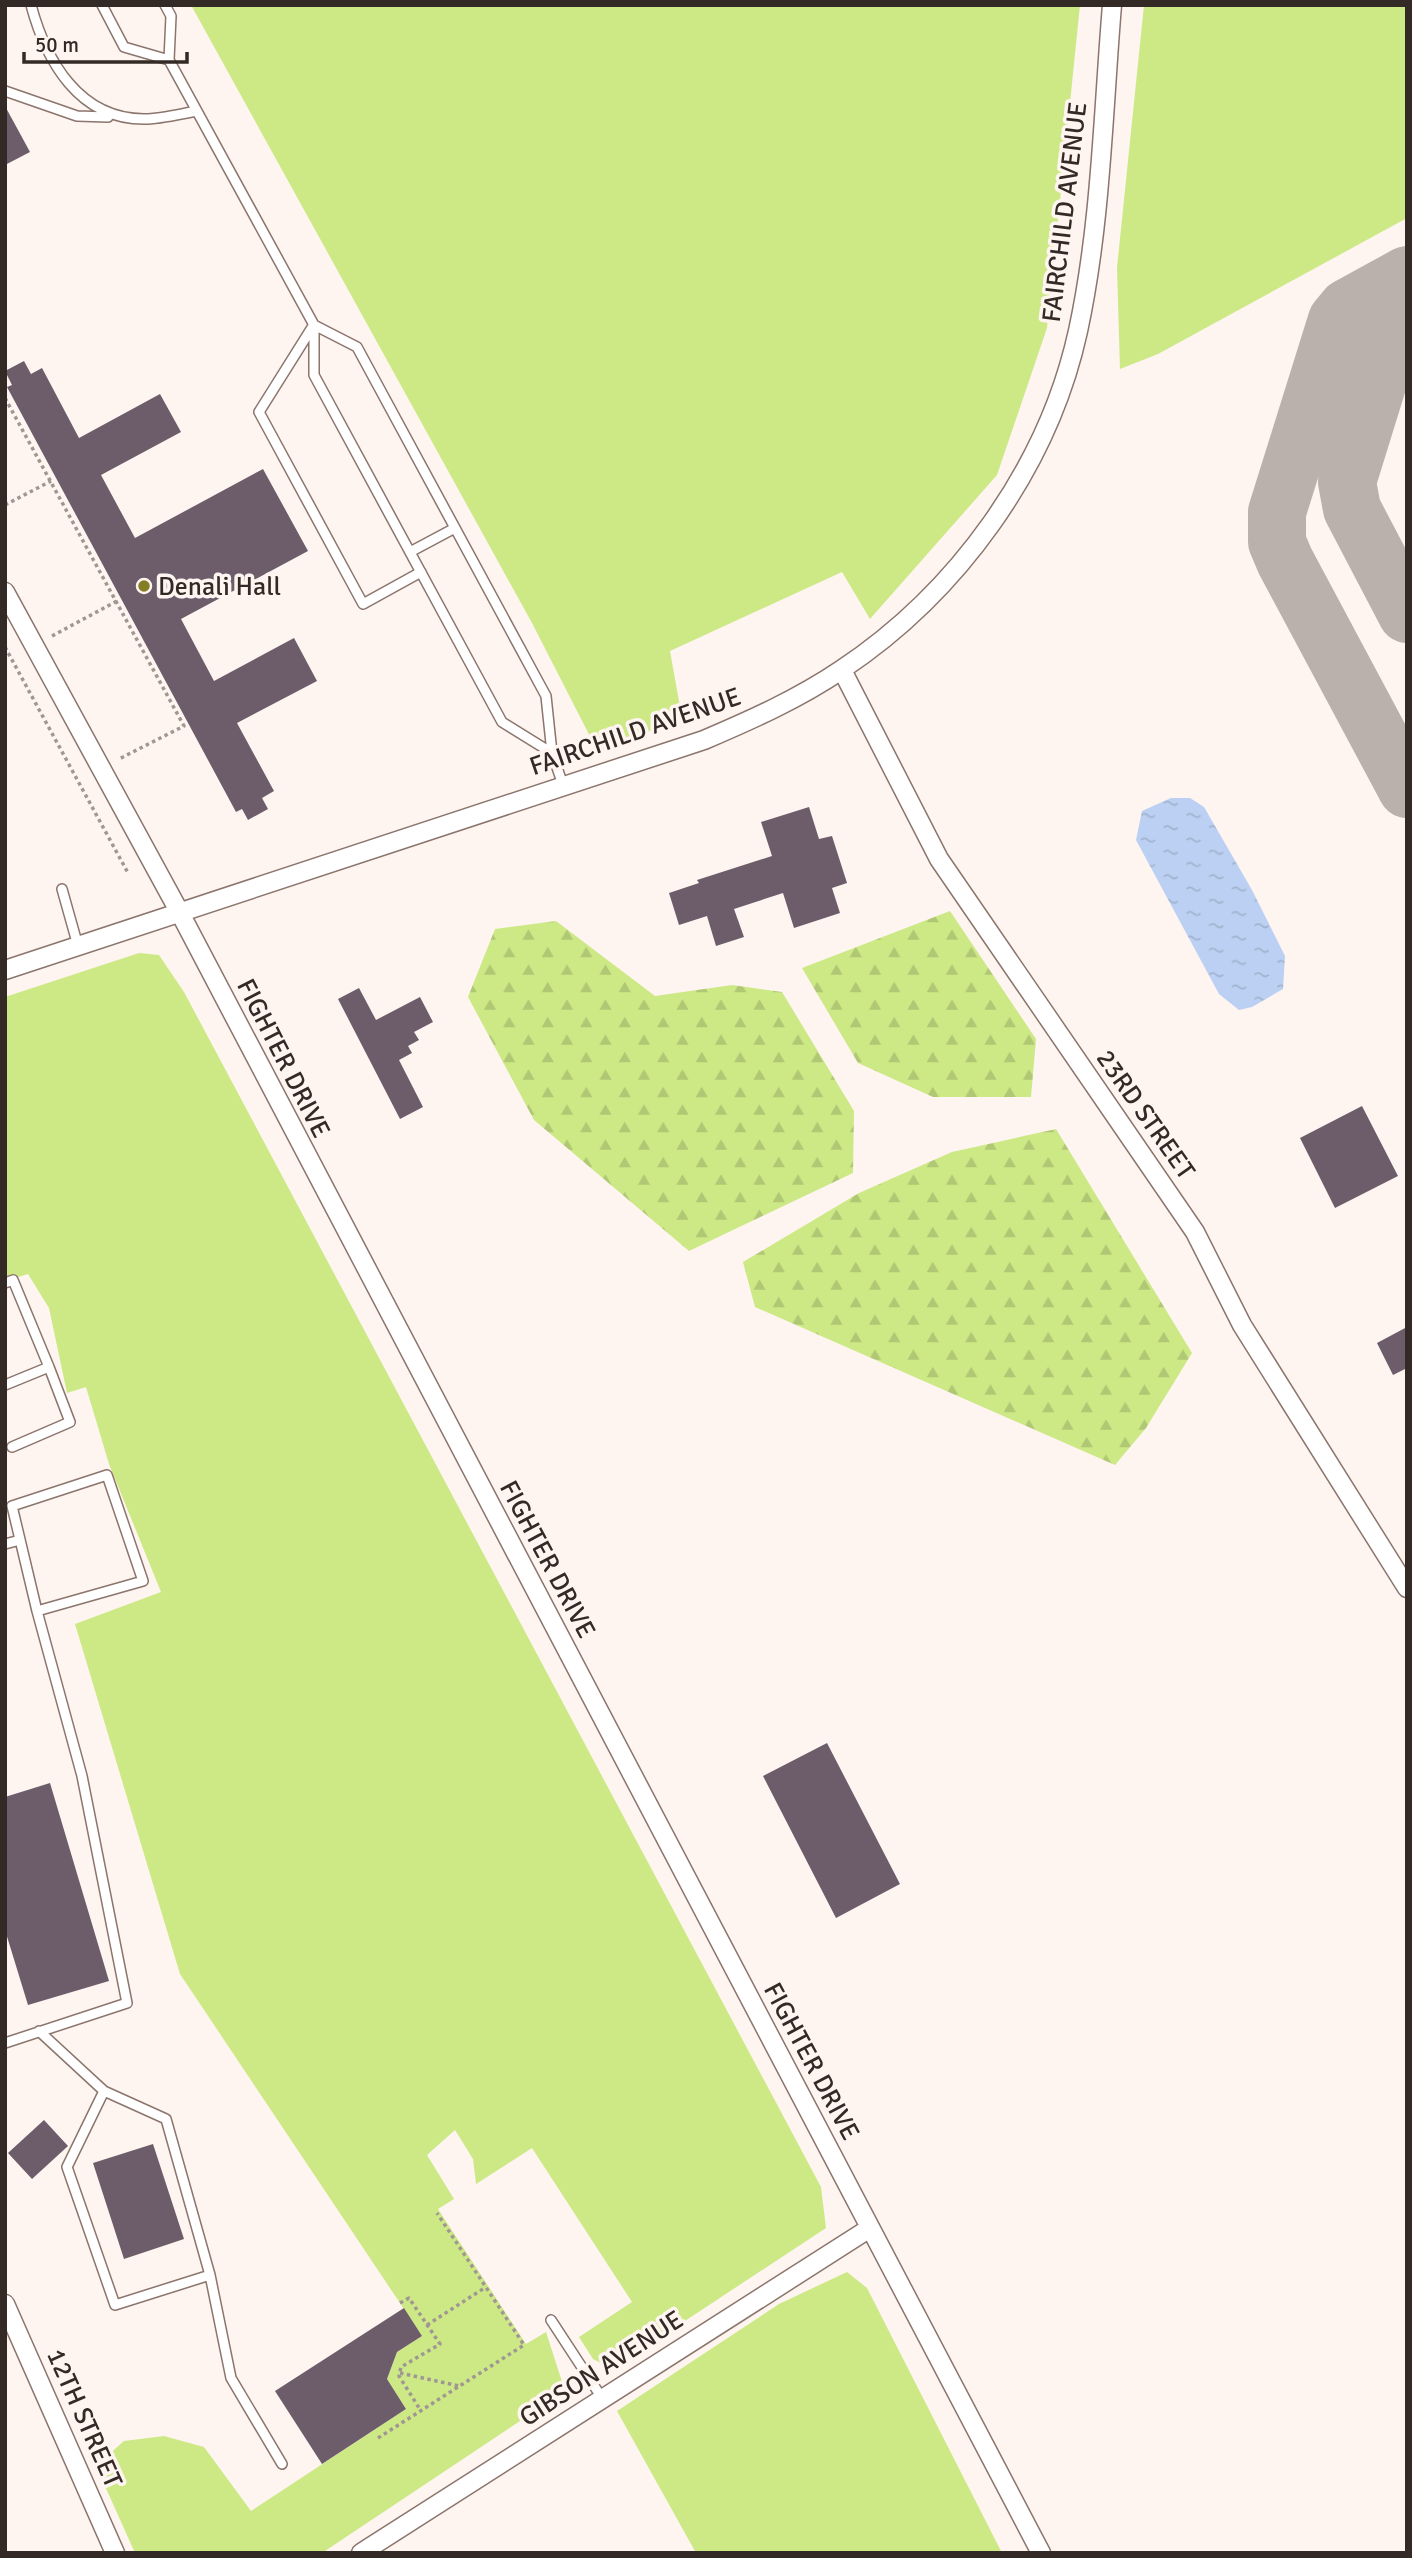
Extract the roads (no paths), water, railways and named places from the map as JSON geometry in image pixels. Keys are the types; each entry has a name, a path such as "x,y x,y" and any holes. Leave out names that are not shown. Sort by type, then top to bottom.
{"street":[{"name":"FAIRCHILD AVENUE","path":"5,970 728,730 791,700 842,670 895,628 962,562 1011,493 1031,458 1056,401 1078,333 1091,257 1112,5"},
{"name":"FIGHTER DRIVE","path":"5,592 180,914 1041,2553"},
{"name":"23RD STREET","path":"842,670 939,859 1195,1232 1242,1325 1407,1588"},
{"name":"GIBSON AVENUE","path":"361,2553 870,2228"},
{"name":"12TH STREET","path":"5,2304 115,2553"}],"lane":[{"path":"31,5 54,63 74,90 97,110 120,117"},
{"path":"102,5 124,47 169,60"},
{"path":"165,5 171,16 169,60 314,325 314,375 502,722 552,753"},
{"path":"5,91 77,116 145,119 197,111"},
{"path":"314,325 357,347 546,696 552,753 563,785"},
{"path":"314,325 259,412 363,604 421,572"},
{"path":"410,552 455,528"},
{"path":"62,889 78,946"},
{"path":"5,1283 13,1280 70,1422 12,1447"},
{"path":"5,1385 49,1367"},
{"path":"5,2043 127,2003 82,1776 37,1611 12,1506 107,1475 143,1581 37,1611"},
{"path":"5,1544 20,1540"},
{"path":"40,2031 104,2091 166,2119 211,2275 231,2378 282,2465"},
{"path":"104,2091 67,2167 115,2305 211,2275"},
{"path":"551,2320 602,2398"}],"water":[{"path":"1171,798 1190,798 1204,807 1252,890 1285,956 1283,989 1252,1007 1239,1010 1219,994 1136,840 1142,811"}],"place":[{"name":"Denali Hall","path":"144,586"}]}
